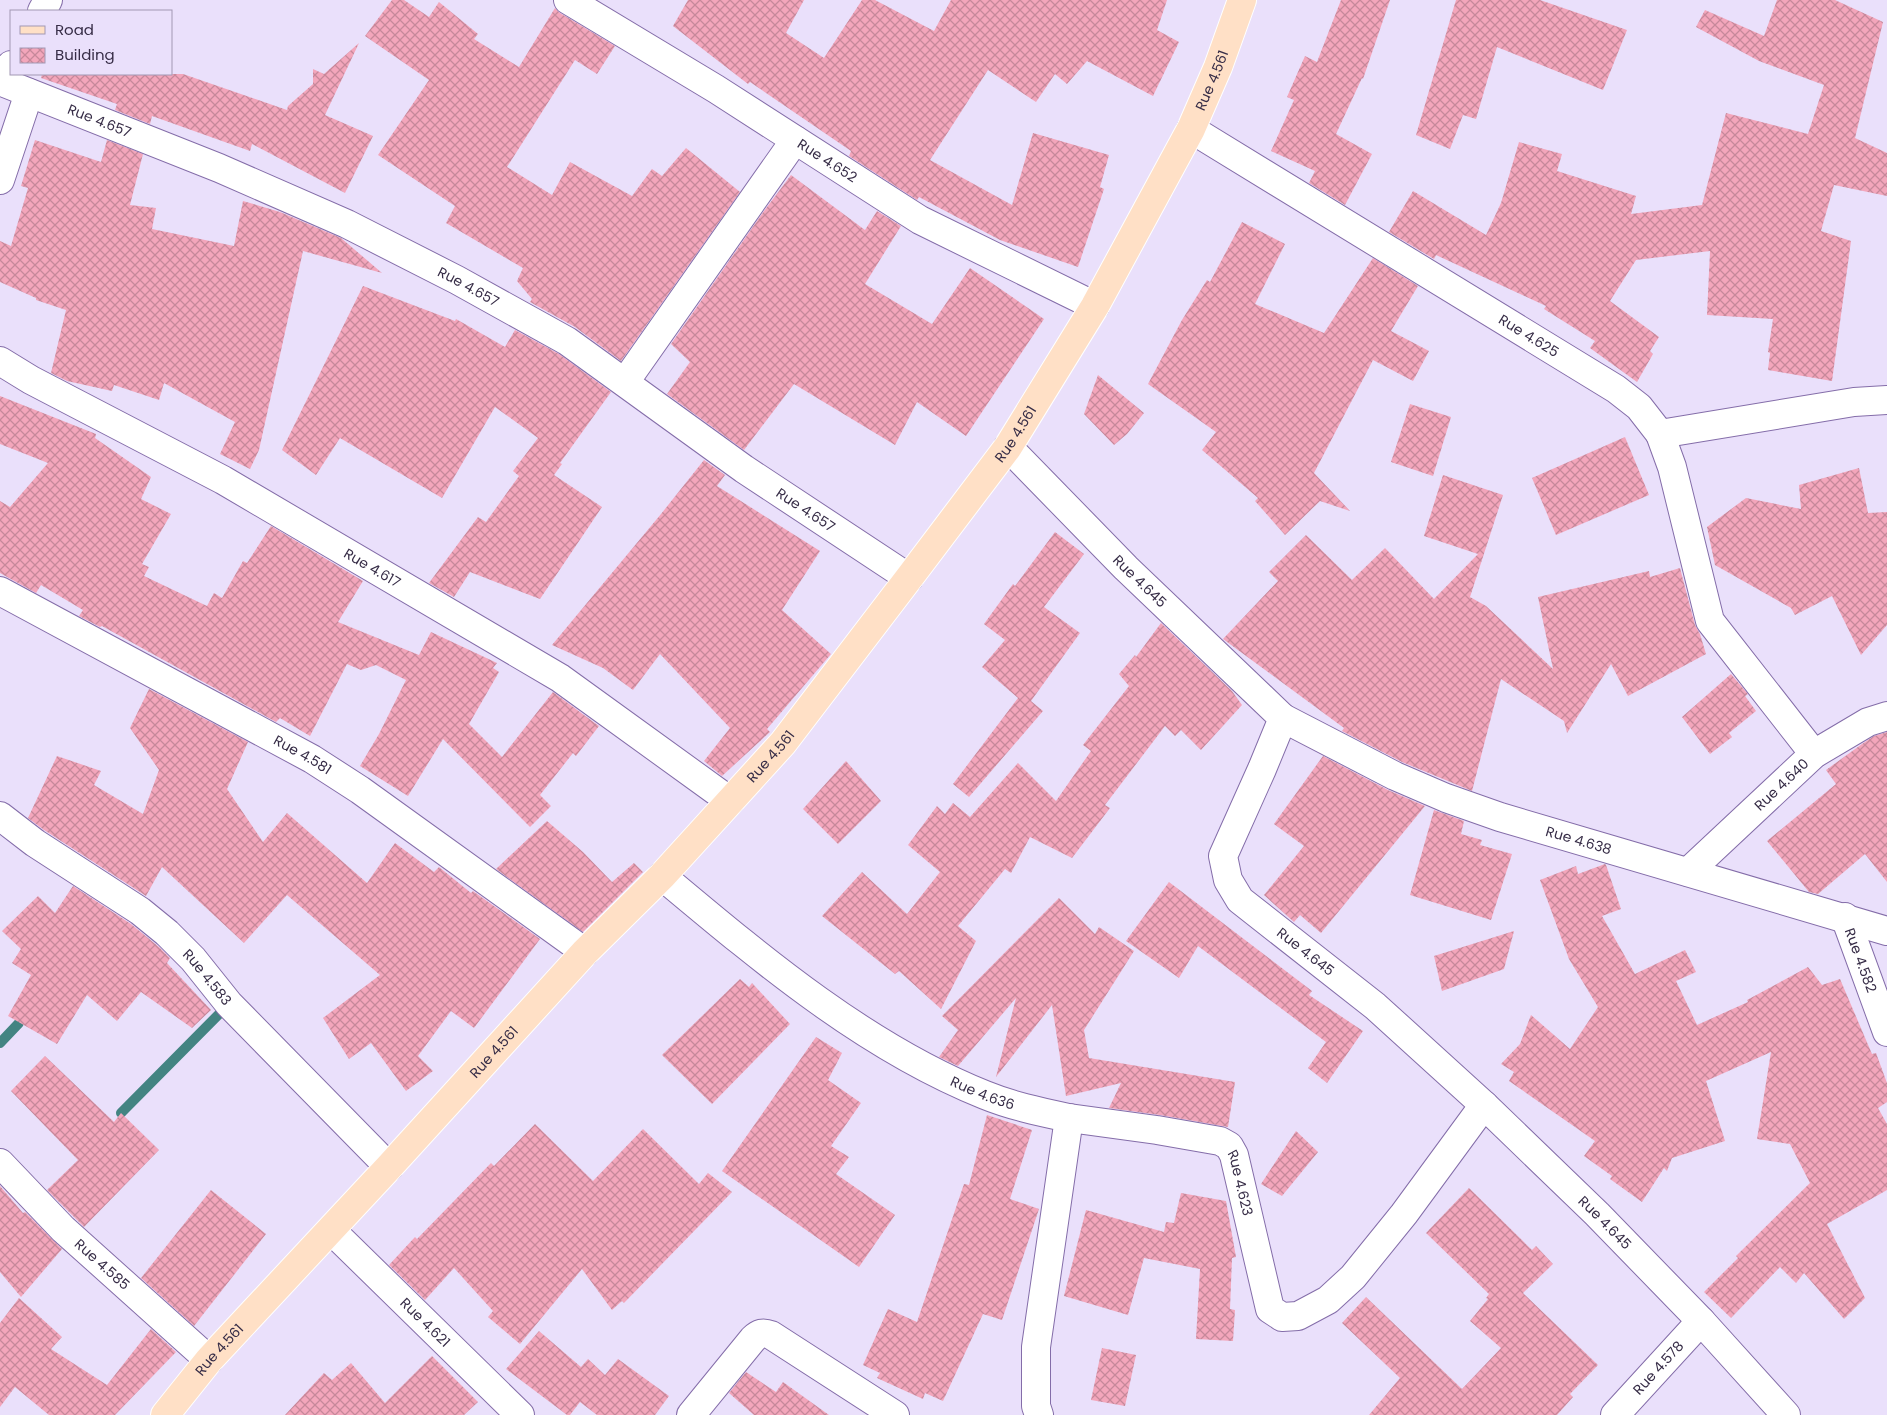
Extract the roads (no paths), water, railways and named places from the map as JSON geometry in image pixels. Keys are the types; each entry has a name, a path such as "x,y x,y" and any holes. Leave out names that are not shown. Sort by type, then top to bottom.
{"main road":[{"name":"Rue 4.561","path":"164,1415 209,1360 389,1167 585,952 662,876 783,743 909,578 1008,447 1095,306 1191,129 1218,67 1242,0"}],"street":[{"name":"Rue 4.652","path":"568,0 716,89 920,220 1095,306"},
{"name":"Rue 4.657","path":"4,76 29,93 219,168 347,224 457,280 567,341 744,469 909,578"},
{"path":"0,180 29,93"},
{"name":"Rue 4.625","path":"1191,129 1616,389 1639,407 1660,434"},
{"path":"626,382 795,140"},
{"name":"Rue 4.617","path":"0,361 31,380 223,480 560,678 730,801"},
{"path":"1814,754 1710,622 1672,467 1660,434 1854,402 1887,400"},
{"name":"Rue 4.645","path":"1008,447 1126,568 1283,718 1223,856 1228,880 1240,900 1374,1006 1484,1105 1597,1214 1701,1321 1786,1415"},
{"name":"Rue 4.581","path":"0,591 312,759 360,790 585,952"},
{"name":"Rue 4.640","path":"1688,872 1814,754 1868,722 1887,716"},
{"name":"Rue 4.638","path":"1283,718 1395,776 1446,798 1500,817 1845,917 1887,931"},
{"name":"Rue 4.583","path":"0,816 35,843 140,911 167,933 193,959 229,1004 389,1167"},
{"name":"Rue 4.636","path":"662,876 733,935 794,981 840,1015 898,1053 985,1095 1026,1108 1069,1118"},
{"name":"Rue 4.582","path":"1845,917 1887,1032"},
{"name":"Rue 4.623","path":"1069,1118 1220,1141 1229,1146 1234,1155 1270,1309 1282,1317 1298,1316 1328,1300 1353,1277 1404,1214 1484,1105"},
{"path":"1038,1415 1036,1406 1036,1347 1069,1118"},
{"name":"Rue 4.585","path":"0,1163 63,1229 209,1360"},
{"name":"Rue 4.621","path":"330,1230 520,1415"},
{"name":"Rue 4.578","path":"1615,1415 1701,1321"},
{"path":"691,1415 753,1339 758,1334 765,1333 771,1335 895,1415"}],"waterway":[{"path":"121,1113 229,1004"},
{"path":"0,1043 19,1023"}]}
